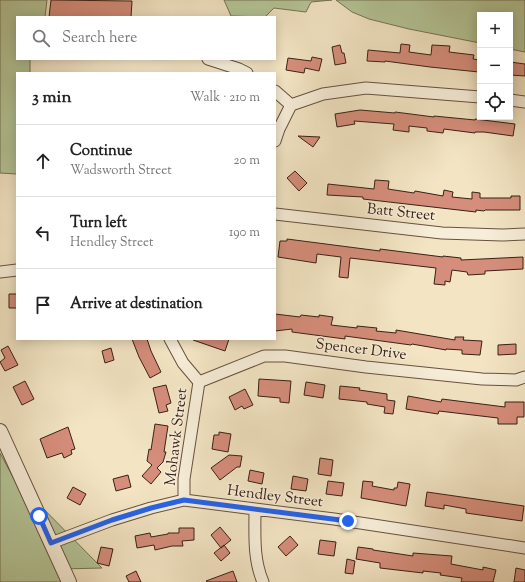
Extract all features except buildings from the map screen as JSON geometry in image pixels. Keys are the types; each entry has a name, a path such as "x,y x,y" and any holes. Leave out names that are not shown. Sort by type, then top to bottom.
{"street":[{"path":"211,60 245,72"},
{"path":"276,138 291,105 322,94 366,88 477,97"},
{"path":"276,92 291,105"},
{"path":"513,100 525,102"},
{"name":"Batt Street","path":"276,214 442,233 502,235 525,234"},
{"path":"0,272 16,270"},
{"name":"Mohawk Street","path":"171,340 183,363 199,382 184,479 184,500"},
{"name":"Spencer Drive","path":"199,382 264,356 285,356 366,367 482,379 516,380 525,378"},
{"path":"0,431 69,582"},
{"name":"Hendley Street","path":"51,543 112,520 184,500 334,519 525,548"},
{"path":"255,509 254,548 263,582"}],"green space":[{"path":"0,0 47,0 45,16 16,16 16,60 30,60 30,72 16,72 16,174 0,173"},
{"path":"224,0 332,0 311,2 306,12 274,8 266,16 231,16"},
{"path":"336,0 525,0 525,52 513,50 513,12 477,12 477,42 409,29 369,19 352,12"},
{"path":"0,453 14,479 102,568 62,569 63,582 0,582"}],"route":[{"path":"39,516 51,543 112,520 184,500 348,521"}]}
